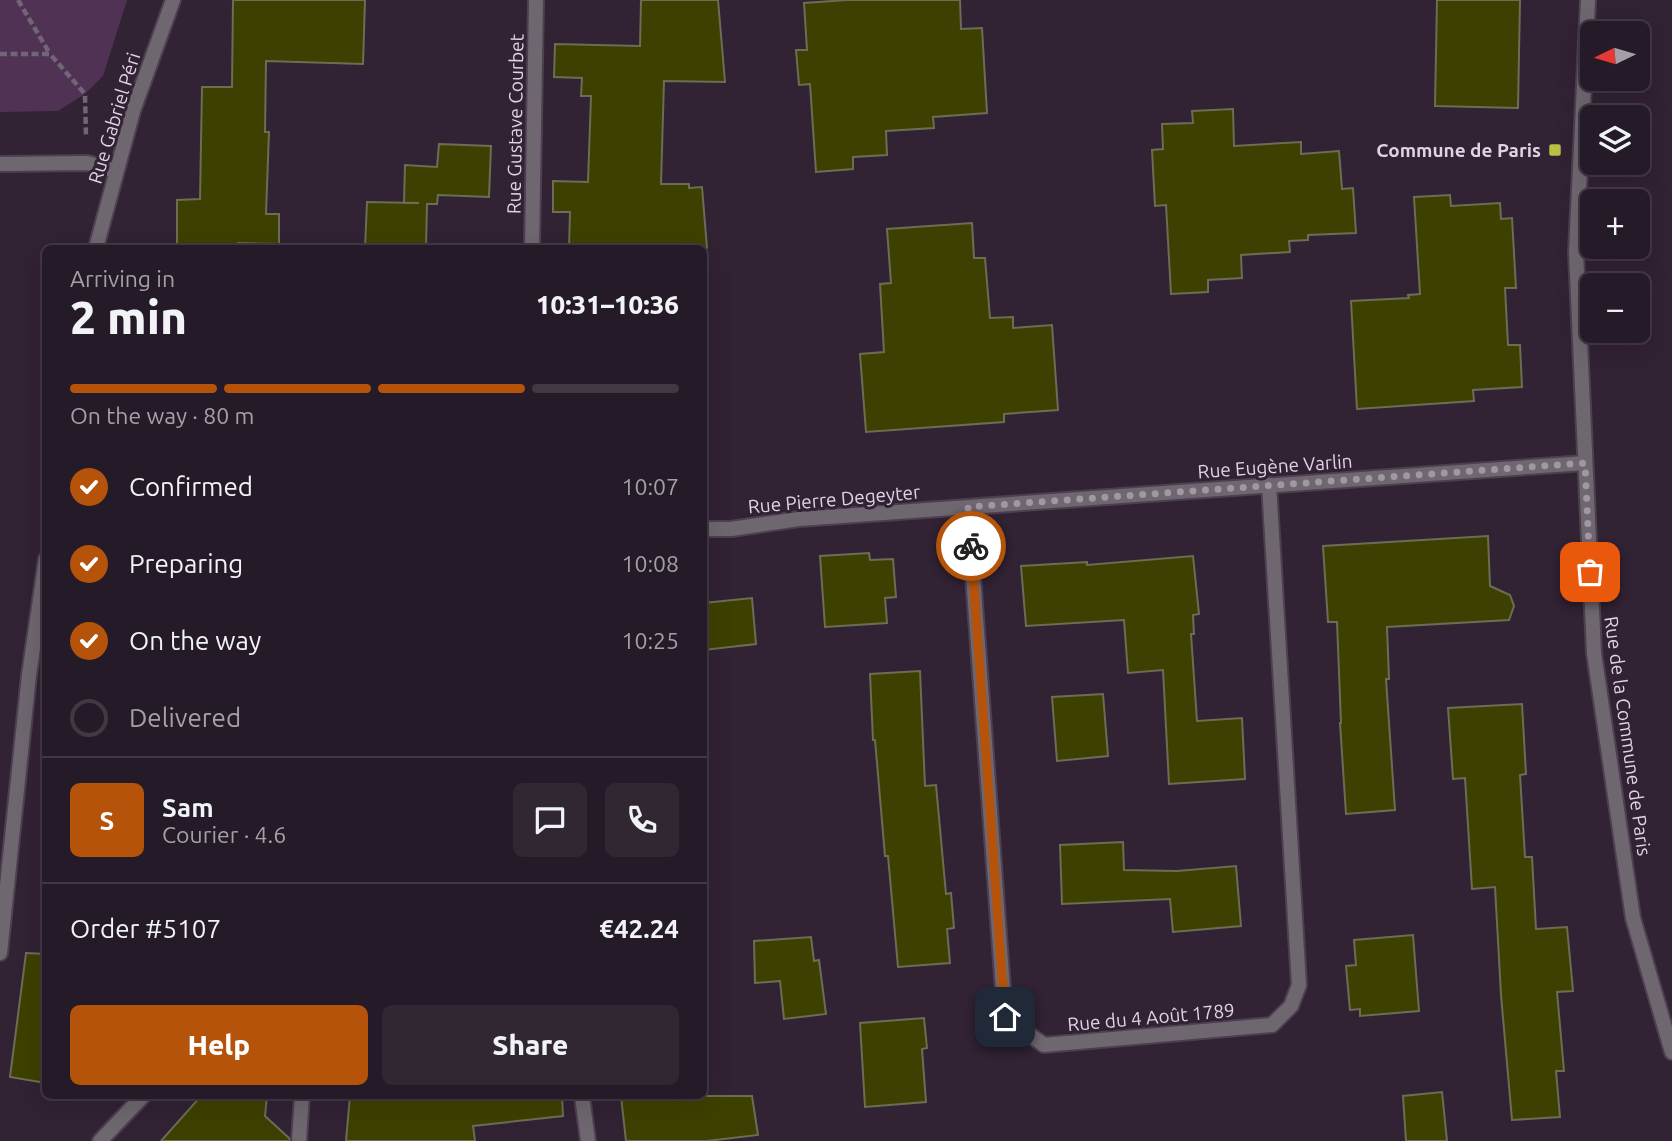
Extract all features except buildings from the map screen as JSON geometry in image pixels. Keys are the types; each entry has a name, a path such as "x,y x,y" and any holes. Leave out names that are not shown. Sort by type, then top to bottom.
{"street":[{"name":"Rue Gabriel Péri","path":"97,245 133,111 173,0"},
{"name":"Rue Gustave Courbet","path":"532,245 536,0"},
{"name":"Rue de la Commune de Paris","path":"1588,0 1576,252 1593,640 1633,918 1672,1052"},
{"path":"0,164 87,163 116,171"},
{"name":"Rue Eugène Varlin","path":"968,507 1585,463"},
{"name":"Rue du 4 Août 1789","path":"968,507 1005,1017 1044,1045 1272,1025 1292,1006 1298,985 1269,485"},
{"name":"Rue Pierre Degeyter","path":"707,529 799,519 968,507"},
{"path":"0,953 29,675 42,586"},
{"path":"100,1141 140,1099"},
{"path":"299,1141 302,1099"},
{"path":"582,1099 588,1141"}],"path":[{"path":"18,0 50,54 85,94 87,163"},
{"path":"0,54 50,54"}],"shaded area":[{"path":"0,0 127,0 103,76 85,94 58,111 0,112"}],"way so far":[{"path":"971,546 968,507 1585,463 1590,572"}],"place":[{"name":"Commune de Paris","path":"1555,150"}],"route":[{"path":"971,546 1005,1017"}]}
